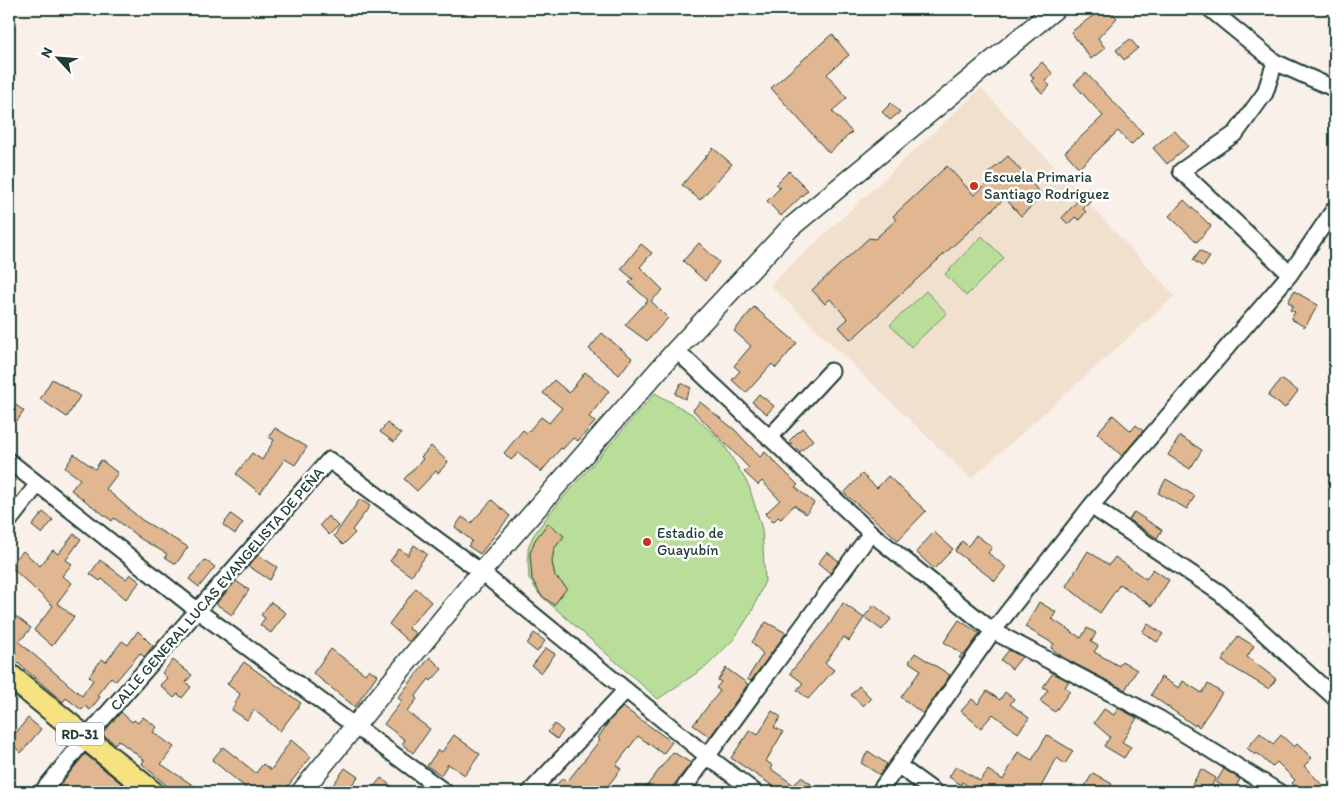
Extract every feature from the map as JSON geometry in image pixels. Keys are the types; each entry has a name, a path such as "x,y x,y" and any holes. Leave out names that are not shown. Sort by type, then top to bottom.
{"main road":[{"name":"RD-31","path":"9,675 152,792"}],"street":[{"path":"301,792 481,572 676,350 790,228 1055,9"},
{"path":"1210,9 1275,62 1335,89"},
{"path":"1275,62 1265,93 1236,133 1181,171 1290,274"},
{"path":"880,792 993,631 1091,506 1290,274 1335,208"},
{"path":"676,350 871,533 993,631 1160,719 1279,792"},
{"path":"769,438 831,371"},
{"name":"CALLE GENERAL LUCAS EVANGELISTA DE PEÑA","path":"42,792 86,738 329,460 481,572"},
{"path":"9,461 198,610 445,792"},
{"path":"9,521 38,484"},
{"path":"1091,506 1220,593 1335,698"},
{"path":"681,792 871,533"},
{"path":"481,572 754,792"},
{"path":"530,792 626,690"},
{"path":"899,766 935,792"}],"shaded area":[{"name":"Escuela Primaria Santiago Rodríguez","path":"981,88 1175,296 971,479 770,285"}],"green space":[{"path":"982,236 1004,258 966,296 945,274"},
{"path":"926,291 947,313 911,347 890,325"},
{"name":"Estadio de Guayubín","path":"655,393 692,414 723,443 749,486 762,529 765,581 752,611 734,639 707,666 658,699 539,594 529,578 528,562 528,548 533,536 549,514"}],"building":[{"path":"1102,9 1109,9 1117,18 1098,38 1105,48 1091,59 1071,32"},
{"path":"832,34 849,55 827,74 847,98 832,111 852,132 829,153 771,88"},
{"path":"1130,39 1138,48 1124,60 1116,50"},
{"path":"1042,62 1053,74 1045,81 1050,86 1042,93 1031,81 1034,78 1030,74"},
{"path":"1086,73 1143,133 1131,145 1118,131 1079,168 1065,152 1103,116 1074,84"},
{"path":"891,103 900,112 890,120 882,112"},
{"path":"1174,130 1188,146 1167,164 1153,148"},
{"path":"713,148 732,164 700,200 682,185"},
{"path":"1008,156 1043,196 1021,216 1005,198 851,340 839,327 848,319 830,299 825,304 812,290 869,238 875,239 896,220 893,216 947,166 974,195 990,181 985,176"},
{"path":"789,171 808,190 781,216 767,201 780,188 776,184"},
{"path":"1089,188 1096,196 1083,209 1086,212 1079,220 1075,217 1068,224 1062,218"},
{"path":"1184,200 1211,226 1197,242 1169,216"},
{"path":"699,243 719,262 705,281 683,261"},
{"path":"641,244 652,253 640,267 663,290 651,301 668,318 647,341 625,325 648,300 629,283 633,279 621,269"},
{"path":"1200,250 1210,257 1203,267 1193,260"},
{"path":"1294,291 1318,305 1305,327 1291,319 1295,312 1290,310 1293,305 1288,302"},
{"path":"754,307 797,343 776,368 772,364 746,393 732,380 740,371 734,366 751,346 734,331"},
{"path":"602,333 632,358 619,375 589,349"},
{"path":"585,372 609,391 589,417 595,422 578,441 573,438 563,449 561,448 541,472 519,453 511,460 504,453 523,430 527,433 541,417 549,423 562,408 543,393 554,380 569,393"},
{"path":"52,379 80,396 67,417 40,399"},
{"path":"1281,379 1298,391 1285,408 1268,396"},
{"path":"681,383 691,388 685,399 675,394"},
{"path":"759,394 774,406 767,414 752,402"},
{"path":"9,400 24,411 17,421 9,415"},
{"path":"700,402 735,430 760,457 765,452 798,485 795,487 814,503 806,514 794,505 781,519 778,517 773,522 765,514 780,500 762,481 758,485 744,472 749,468 693,410"},
{"path":"1113,415 1131,431 1136,425 1143,431 1122,456 1097,433"},
{"path":"387,423 401,434 394,442 380,432"},
{"path":"275,428 307,447 295,465 285,459 260,493 236,474 252,453 262,460 274,440 269,437"},
{"path":"802,428 813,440 800,452 789,441"},
{"path":"1180,436 1202,450 1190,469 1168,455"},
{"path":"431,446 448,462 438,473 436,471 417,491 404,479 423,459 421,457"},
{"path":"74,454 95,469 101,460 118,473 106,489 142,520 188,547 176,564 165,557 167,554 141,539 114,518 112,521 71,490 80,479 65,468"},
{"path":"862,474 877,488 888,476 926,511 898,540 844,493"},
{"path":"1166,479 1195,496 1187,509 1158,493"},
{"path":"360,499 370,506 352,530 355,533 343,545 334,536"},
{"path":"492,500 510,516 480,554 468,546 472,541 455,527 462,517 471,523"},
{"path":"43,512 53,520 42,534 32,526"},
{"path":"1134,512 1162,530 1157,538 1129,520"},
{"path":"231,514 243,523 235,534 223,525"},
{"path":"328,516 338,526 329,535 320,525"},
{"path":"548,523 564,536 554,549 552,562 555,576 567,588 554,605 541,595 532,579 530,553 535,540"},
{"path":"934,532 953,549 934,569 916,552"},
{"path":"74,534 81,539 66,560 72,564 62,576 72,583 57,603 74,617 52,646 34,630 53,606 10,566 23,551 40,566 53,550 58,554"},
{"path":"976,535 992,547 988,553 1006,567 995,581 955,551 962,541 968,546"},
{"path":"414,545 427,554 411,576 390,561 399,549 408,555"},
{"path":"1088,551 1109,565 1115,557 1146,579 1153,569 1169,580 1152,606 1120,584 1100,613 1066,586"},
{"path":"827,552 839,561 830,573 818,563"},
{"path":"258,555 277,567 270,580 248,566"},
{"path":"100,560 126,579 130,574 140,582 126,599 102,579 100,581 90,574"},
{"path":"205,560 215,567 199,587 189,579"},
{"path":"236,581 249,590 232,615 216,604"},
{"path":"416,588 431,602 408,628 416,633 409,642 389,624"},
{"path":"271,602 286,613 271,633 260,625 265,618 261,615"},
{"path":"1039,602 1056,612 1052,619 1081,638 1087,628 1096,633 1091,642 1098,646 1094,652 1119,666 1122,661 1137,670 1125,690 1064,658 1051,648 1054,644 1025,627"},
{"path":"843,603 864,618 849,641 844,637 825,663 834,670 808,699 797,690 803,683 790,673 828,627"},
{"path":"874,605 891,619 882,630 864,617"},
{"path":"9,611 31,628 19,642 82,696 93,680 89,676 102,659 106,662 122,641 128,645 138,631 153,646 144,657 140,653 116,681 111,677 97,695 100,697 90,710 85,706 82,710 66,698 63,702 12,658 16,653 12,650 9,654"},
{"path":"959,620 980,634 961,659 959,658 962,654 944,642"},
{"path":"766,622 786,633 751,681 747,679 763,654 752,642"},
{"path":"1148,624 1163,634 1157,642 1142,632"},
{"path":"534,633 545,641 537,652 527,644"},
{"path":"1238,636 1254,646 1247,657 1276,679 1269,689 1222,661"},
{"path":"546,648 555,654 541,673 532,666"},
{"path":"331,649 365,674 369,669 377,675 355,707 313,673"},
{"path":"1009,650 1022,657 1012,669 1001,660"},
{"path":"915,653 950,675 923,714 901,697 921,670 909,662"},
{"path":"430,657 442,669 431,681 429,679 415,697 417,699 407,712 430,729 413,753 402,744 405,740 384,724 402,701 398,698"},
{"path":"173,660 192,675 186,682 191,687 182,698 178,694 174,698 160,685 167,678 162,673"},
{"path":"244,662 301,703 280,731 254,710 247,720 232,710 240,694 227,684"},
{"path":"726,668 748,684 710,737 693,725 720,691 716,688 721,682 718,680"},
{"path":"1053,673 1069,681 1065,687 1070,691 1055,712 1040,701 1048,690 1043,687"},
{"path":"1161,677 1179,688 1183,681 1202,693 1208,684 1222,693 1199,727 1196,724 1195,726 1151,695"},
{"path":"859,686 871,698 863,706 851,695"},
{"path":"987,691 1000,700 1005,692 1014,699 1010,704 1029,718 1018,733 993,714 981,728 961,711 972,699 978,704"},
{"path":"623,707 672,742 663,754 638,736 616,765 621,769 603,792 549,792 563,778 567,782 600,740 598,738 610,720"},
{"path":"1118,708 1137,718 1122,742 1131,747 1124,758 1104,746 1110,737 1094,723 1104,709 1114,715"},
{"path":"772,711 781,717 774,727 783,732 766,761 773,766 771,769 794,785 801,777 811,784 805,792 782,792 731,758 750,730 758,735"},
{"path":"121,712 132,722 134,720 138,723 143,717 157,727 153,732 174,747 161,764 203,792 174,792 142,764 144,760 118,740 115,744 102,734"},
{"path":"28,718 41,729 21,753 9,741"},
{"path":"555,724 563,731 557,739 548,732"},
{"path":"1260,733 1273,744 1281,735 1294,747 1297,744 1312,758 1304,766 1329,792 1301,792 1292,783 1295,780 1277,762 1272,767 1257,753 1255,755 1247,748"},
{"path":"454,735 480,754 465,775 448,764 441,775 427,766 438,750 442,752"},
{"path":"1047,735 1073,751 1065,764 1057,758 1038,792 973,792 974,790 962,782 961,785 949,777 956,766 980,781 988,770 1003,780 1018,752 1032,760"},
{"path":"291,740 311,757 283,792 241,792 245,787 212,760 223,747 256,773 263,764 271,770"},
{"path":"868,751 887,764 880,775 861,763"},
{"path":"673,752 691,763 673,786 672,792 642,792"},
{"path":"85,754 132,792 54,792"},
{"path":"345,768 358,777 346,792 328,792"},
{"path":"1201,769 1216,778 1208,792 1188,792"},
{"path":"1224,769 1240,779 1233,792 1216,782"},
{"path":"1093,773 1112,784 1107,792 1081,792"},
{"path":"381,778 399,792 369,792"}],"place":[{"name":"Escuela Primaria Santiago Rodríguez","path":"974,186"},
{"name":"Estadio de Guayubín","path":"647,542"}]}
